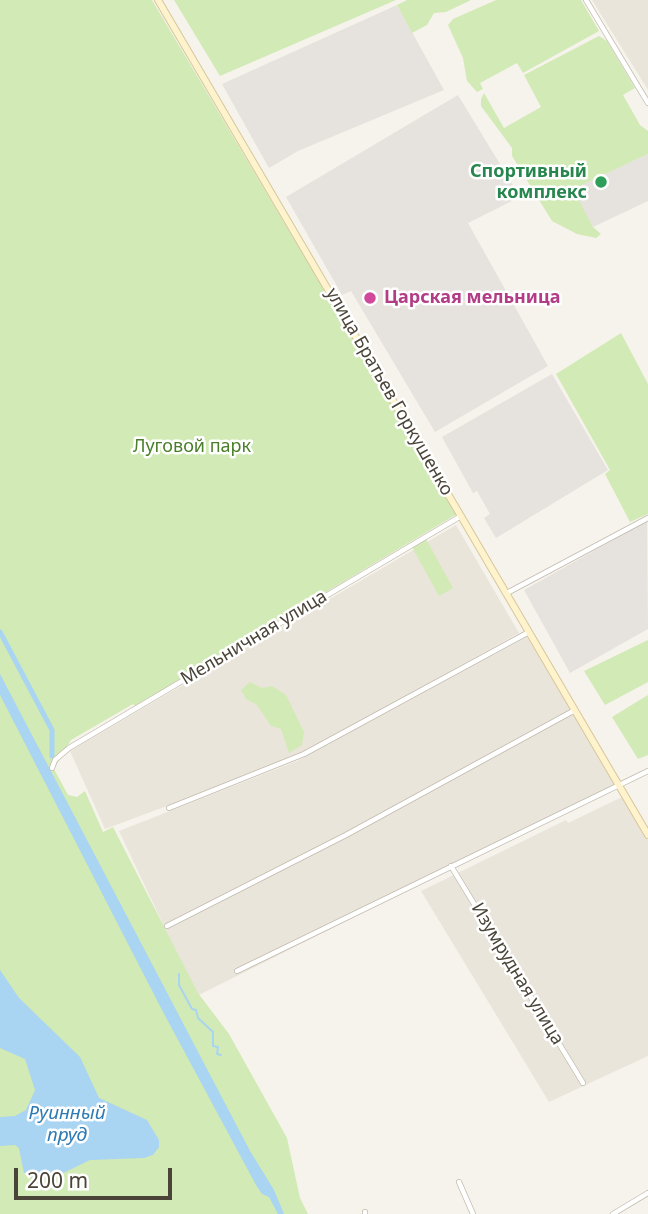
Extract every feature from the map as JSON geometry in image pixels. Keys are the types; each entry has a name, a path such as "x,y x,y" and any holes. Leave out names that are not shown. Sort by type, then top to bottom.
{"street":[{"name":"улица Братьев Горкушенко","path":"158,0 648,835"},
{"path":"586,0 648,103"},
{"name":"Мельничная улица","path":"52,768 55,760 69,748 461,516"},
{"path":"507,593 648,518"},
{"path":"169,808 304,754 530,632"},
{"path":"167,926 346,835 575,710"},
{"path":"237,971 648,771"},
{"name":"Изумрудная улица","path":"451,866 583,1083"},
{"path":"459,1182 473,1214"},
{"path":"613,1214 648,1193"}],"shaded area":[{"path":"592,0 648,0 648,90"},
{"path":"397,5 444,90 298,151 269,168 222,84"},
{"path":"458,95 520,197 468,223 548,366 435,432 351,291 342,295 286,197"},
{"path":"648,154 648,201 593,227 572,189"},
{"path":"552,374 608,470 496,538 484,518 490,514 477,491 473,493 442,437"},
{"path":"647,521 648,629 570,673 524,590"},
{"path":"456,525 519,633 291,760 105,829 70,751"},
{"path":"527,637 618,785 197,996 119,831 297,761"},
{"path":"622,797 648,841 648,1056 549,1102 421,891 566,820 568,823"}],"green space":[{"name":"Луговой парк","path":"0,0 152,0 457,514 135,706 133,704 71,740 54,769 68,795 77,797 85,791 103,832 113,827 198,993 229,1034 287,1138 300,1198 308,1214 0,1214"},
{"path":"174,0 396,0 220,76"},
{"path":"407,0 471,0 446,12 434,13 427,25 412,33 397,5"},
{"path":"496,0 581,0 599,31 523,73 517,63 480,83 483,89 477,92 467,81 463,58 448,25 453,19"},
{"path":"599,36 607,41 635,88 623,95 640,125 648,131 648,154 573,189 593,227 601,234 596,238 577,234 552,221 512,156 512,148 481,106 481,99 484,93 504,128 541,107 524,75"},
{"path":"621,333 648,384 648,514 630,522 605,474 610,470 556,374"},
{"path":"426,539 453,588 439,596 412,547"},
{"path":"648,640 648,682 605,705 584,671"},
{"path":"250,682 262,688 272,686 286,695 304,732 302,745 289,753 281,729 271,726 257,705 246,699 241,690"},
{"path":"648,695 648,755 638,759 612,717"}],"water":[{"path":"0,674 250,1151 274,1190 284,1214 278,1214 269,1197 262,1194 256,1185 162,1010 0,695"},
{"name":"Руинный пруд","path":"0,970 19,998 80,1057 99,1098 147,1120 159,1140 159,1147 153,1155 144,1158 90,1160 59,1175 33,1177 24,1173 19,1148 15,1145 0,1146 0,1117 15,1116 26,1110 35,1090 25,1059 0,1048"}],"waterway":[{"path":"0,632 52,730 52,756"},
{"path":"179,974 179,985 192,1009 196,1010 198,1018 213,1032 213,1046 218,1047 217,1054 221,1055"}],"place":[{"name":"Спортивный комплекс","path":"601,182"},
{"name":"Царская мельница","path":"370,298"}]}
